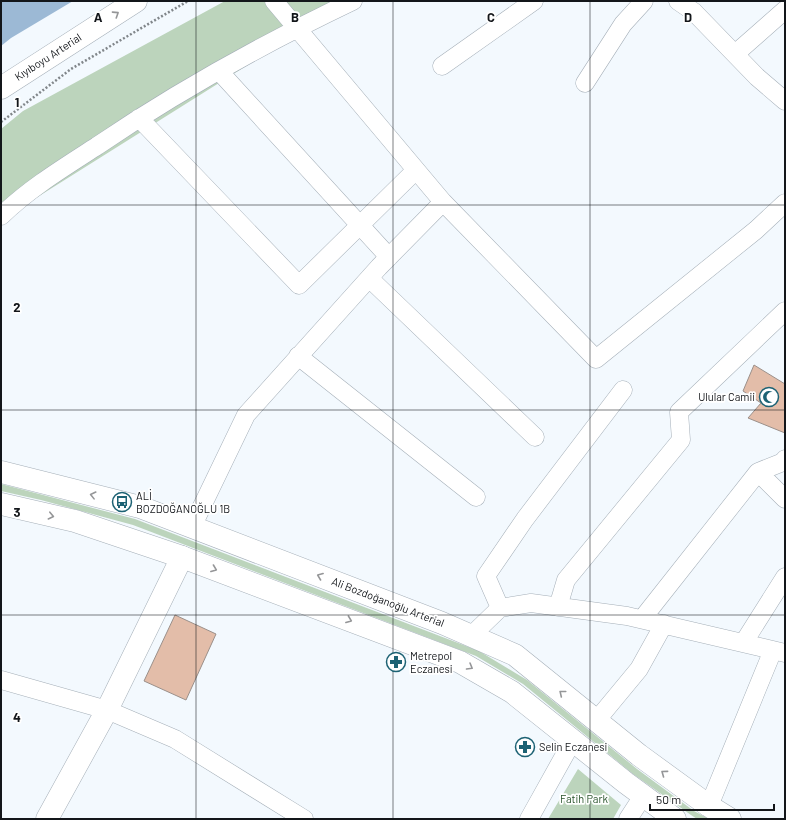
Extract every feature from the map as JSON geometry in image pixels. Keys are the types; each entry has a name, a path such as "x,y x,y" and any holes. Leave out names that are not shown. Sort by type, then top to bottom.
{"main road":[{"name":"Kıyıboyu Arterial","path":"1,88 136,1"},
{"name":"Ali Bozdoğanoğlu Arterial","path":"1,472 140,507 471,636 515,655 639,755 709,806 730,819"},
{"path":"1,504 75,521 182,557 460,662 512,692 643,796 675,819"},
{"path":"47,819 107,710 182,557"}],"street":[{"path":"274,1 443,202 596,359 756,230 785,203"},
{"path":"1,216 22,195 139,118 296,28 353,1"},
{"path":"442,66 534,1"},
{"path":"585,83 623,24 644,1"},
{"path":"678,1 694,12 757,77 785,101"},
{"path":"735,54 785,10"},
{"path":"219,71 389,257"},
{"path":"139,118 299,285 416,170"},
{"path":"192,527 246,415 369,278 443,202"},
{"path":"369,278 534,437"},
{"path":"558,607 566,580 681,440 679,412 785,311"},
{"path":"298,356 476,497"},
{"path":"500,608 486,576 525,519 623,390"},
{"path":"642,619 758,472 783,462 785,459"},
{"path":"758,472 785,499"},
{"path":"744,642 785,577"},
{"path":"471,636 500,608 531,603 642,619 779,651 709,806"},
{"path":"596,721 639,669 664,624"},
{"path":"1,680 107,710 175,739 304,819"},
{"path":"529,819 573,740"},
{"path":"628,819 643,796"}],"path":[{"path":"1,122 71,69 188,1"}],"green space":[{"path":"225,1 359,1 286,41 1,220 1,129 23,111"},
{"path":"1,484 135,519 479,651 527,680 637,769 694,811 709,819 697,819 691,815 633,774 523,684 476,656 133,525 41,500 1,491"},
{"name":"Fatih Park","path":"578,769 621,805 613,819 548,819"}],"water":[{"path":"1,1 73,1 11,38 1,46"}],"building":[{"name":"Ulular Camii","path":"754,365 785,384 785,433 748,418 761,403 743,391"},
{"path":"175,615 216,634 186,700 144,681"}],"place":[{"name":"Ulular Camii","path":"769,397"},
{"name":"ALİ BOZDOĞANOĞLU 1B","path":"122,502"},
{"name":"Metrepol Eczanesi","path":"396,662"},
{"name":"Selin Eczanesi","path":"525,747"}]}
